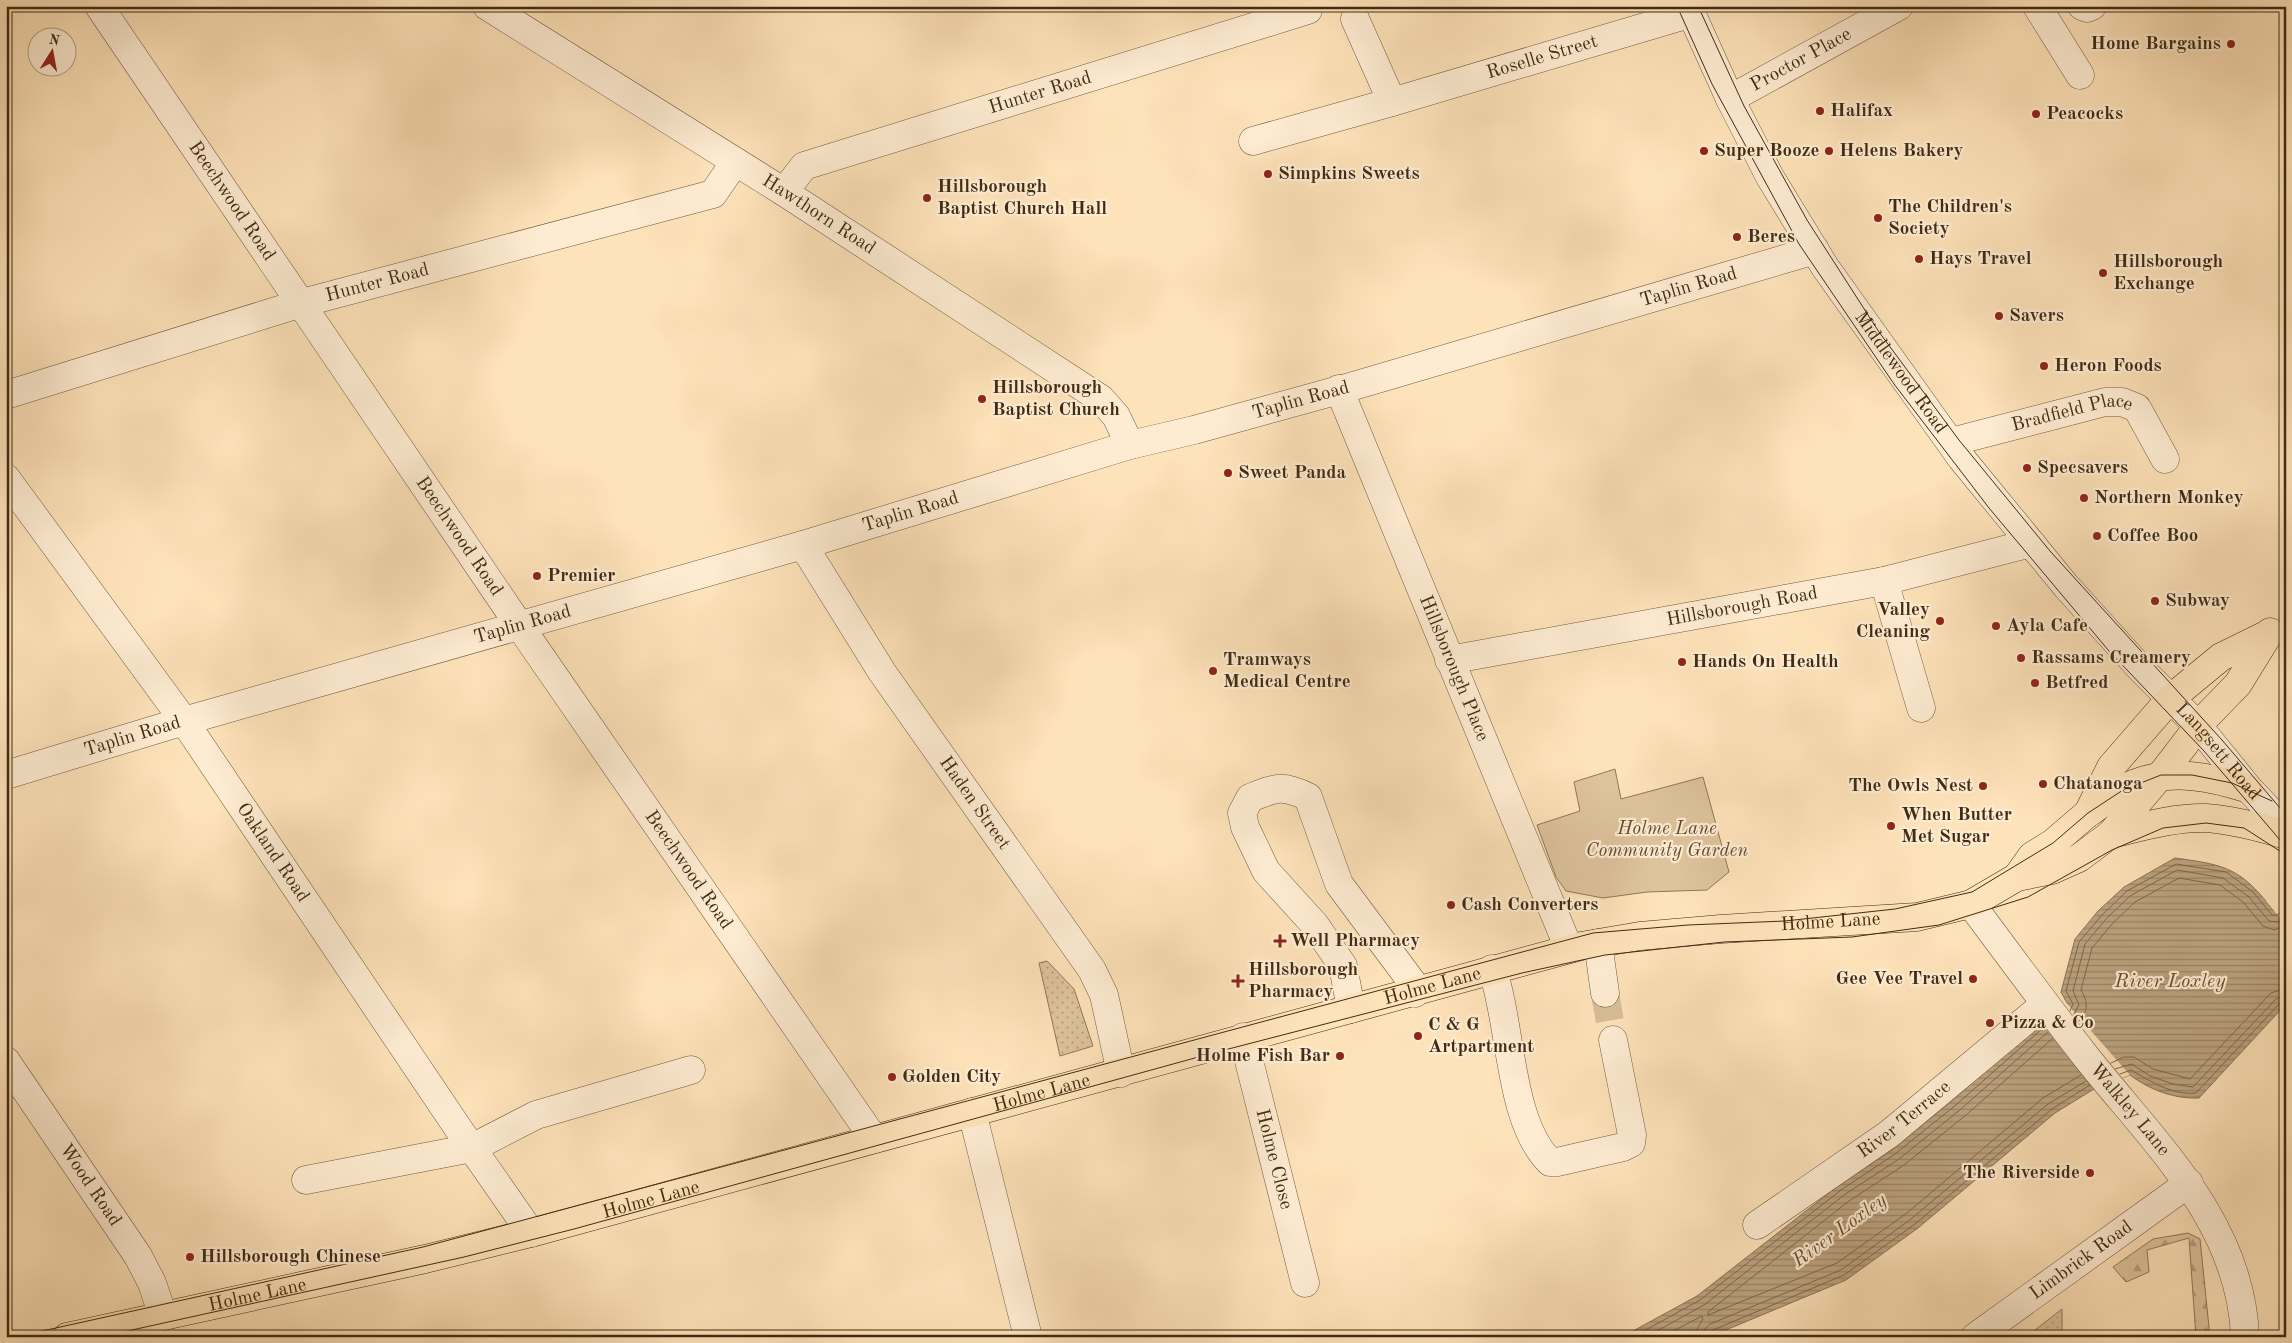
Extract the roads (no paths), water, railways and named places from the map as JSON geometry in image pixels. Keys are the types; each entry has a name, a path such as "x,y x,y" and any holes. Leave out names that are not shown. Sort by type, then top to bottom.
{"main road":[{"name":"Holme Lane","path":"2017,877 2032,856 2052,843 2088,813 2111,767 2170,699 2221,657 2278,627"},
{"name":"Holme Lane","path":"67,1337 425,1259 531,1233 1121,1073 1242,1037 1415,993 1569,948 1640,936 1721,929 1917,918 1971,904 2017,877 2052,870 2079,858 2111,834 2161,775 2198,726 2238,684 2278,627"},
{"path":"2088,813 2134,784 2161,775 2192,775 2249,789"},
{"path":"2111,834 2162,823 2205,818 2243,823 2286,835"}],"street":[{"name":"Beechwood Road","path":"99,6 519,624 865,1129 874,1139"},
{"name":"Hawthorn Road","path":"488,6 784,192 1101,399 1116,416 1130,445"},
{"name":"Proctor Place","path":"1730,99 1899,6"},
{"path":"2037,6 2080,75"},
{"path":"2082,6 2087,8 2092,6"},
{"name":"Hunter Road","path":"784,192 804,166 1308,10"},
{"name":"Middlewood Road","path":"1690,10 1730,99 1770,177 1815,250 1863,322 1962,459 2031,543 2140,669 2170,699"},
{"name":"Roselle Street","path":"1253,140 1392,102 1690,10"},
{"path":"1355,19 1392,102"},
{"name":"Hunter Road","path":"6,395 302,303 713,194 735,162"},
{"name":"Taplin Road","path":"6,775 184,721 519,624 803,545 1130,445 1194,430 1339,389 1815,250"},
{"name":"Hillsborough Place","path":"1339,389 1569,948"},
{"name":"Bradfield Place","path":"1951,442 2105,402 2122,402 2137,408 2165,459"},
{"name":"Oakland Road","path":"6,478 184,721 531,1233"},
{"name":"Hillsborough Road","path":"1449,660 1884,581 2031,543"},
{"name":"Haden Street","path":"803,545 882,672 1092,970 1104,994 1121,1073"},
{"path":"1884,581 1921,708"},
{"name":"Langsett Road","path":"2170,699 2198,726 2249,789 2286,828"},
{"path":"1351,1009 1343,966 1315,924 1266,870 1245,828 1242,813 1250,798 1278,787 1294,790 1308,797 1339,884 1412,982 1415,993"},
{"name":"Walkley Lane","path":"1971,904 2047,1006 2189,1183 2212,1220 2232,1263 2242,1301 2245,1337"},
{"path":"1598,943 1605,993"},
{"path":"1492,969 1519,1098 1528,1128 1550,1162 1623,1147 1631,1143 1632,1135 1613,1040"},
{"name":"River Terrace","path":"1757,1225 1889,1134 2047,1006"},
{"name":"Holme Close","path":"1242,1037 1306,1283"},
{"name":"Wood Road","path":"6,1061 138,1256 152,1283 163,1316"},
{"path":"306,1180 472,1148 536,1115 691,1070"},
{"path":"972,1112 1028,1337"},
{"name":"Limbrick Road","path":"1975,1337 2189,1183"}],"water":[{"name":"River Loxley","path":"2175,858 2208,863 2232,871 2252,886 2274,911 2286,901 2286,1004 2199,1098 2171,1095 2154,1089 2130,1075 2094,1089 2055,1113 1918,1228 1846,1280 1709,1337 1622,1337 1697,1296 1838,1186 1892,1150 1953,1100 2038,1025 2068,1005 2061,992 2075,939 2098,911 2124,887"}],"tunnel":[{"path":"1605,993 1613,1040"}],"tram line":[{"path":"1677,6 1712,84 1799,244 1894,384 1989,508 2109,651 2204,751 2286,847"},
{"path":"1698,6 1744,106 1807,220 1879,332 1959,440 2050,551 2222,740 2286,815"},
{"path":"15,1337 423,1247 1593,933 1688,925 1785,921 1895,909 1972,892 2053,843 2088,813 2123,790 2161,775 2192,775 2232,783 2272,801"},
{"path":"100,1337 464,1257 574,1229 1213,1053 1522,973 1605,955 1724,942 1852,937 1939,925 2028,897 2112,850 2163,828 2206,823 2244,828 2286,855"}],"place":[{"name":"Home Bargains","path":"2231,44"},
{"name":"Halifax","path":"1820,111"},
{"name":"Peacocks","path":"2036,114"},
{"name":"Super Booze","path":"1704,151"},
{"name":"Helens Bakery","path":"1829,151"},
{"name":"Simpkins Sweets","path":"1268,174"},
{"name":"Hillsborough Baptist Church Hall","path":"927,198"},
{"name":"The Children's Society","path":"1878,218"},
{"name":"Beres","path":"1737,237"},
{"name":"Hays Travel","path":"1919,259"},
{"name":"Hillsborough Exchange","path":"2103,273"},
{"name":"Savers","path":"1999,316"},
{"name":"Heron Foods","path":"2044,366"},
{"name":"Hillsborough Baptist Church","path":"982,399"},
{"name":"Specsavers","path":"2027,468"},
{"name":"Sweet Panda","path":"1228,473"},
{"name":"Northern Monkey","path":"2084,498"},
{"name":"Coffee Boo","path":"2097,536"},
{"name":"Premier","path":"537,576"},
{"name":"Subway","path":"2155,601"},
{"name":"Valley Cleaning","path":"1940,621"},
{"name":"Ayla Cafe","path":"1996,626"},
{"name":"Rassams Creamery","path":"2021,658"},
{"name":"Hands On Health","path":"1682,662"},
{"name":"Tramways Medical Centre","path":"1213,671"},
{"name":"Betfred","path":"2035,683"},
{"name":"Chatanoga","path":"2043,784"},
{"name":"The Owls Nest","path":"1983,786"},
{"name":"When Butter Met Sugar","path":"1891,826"},
{"name":"Cash Converters","path":"1451,905"},
{"name":"Well Pharmacy","path":"1280,941"},
{"name":"Gee Vee Travel","path":"1973,979"},
{"name":"Hillsborough Pharmacy","path":"1238,981"},
{"name":"Pizza & Co","path":"1990,1023"},
{"name":"C & G Artpartment","path":"1418,1036"},
{"name":"Holme Fish Bar","path":"1340,1056"},
{"name":"Golden City","path":"892,1077"},
{"name":"The Riverside","path":"2090,1173"},
{"name":"Hillsborough Chinese","path":"190,1257"}],"park label":[{"name":"Holme Lane Community Garden","path":"1667,840"}]}
